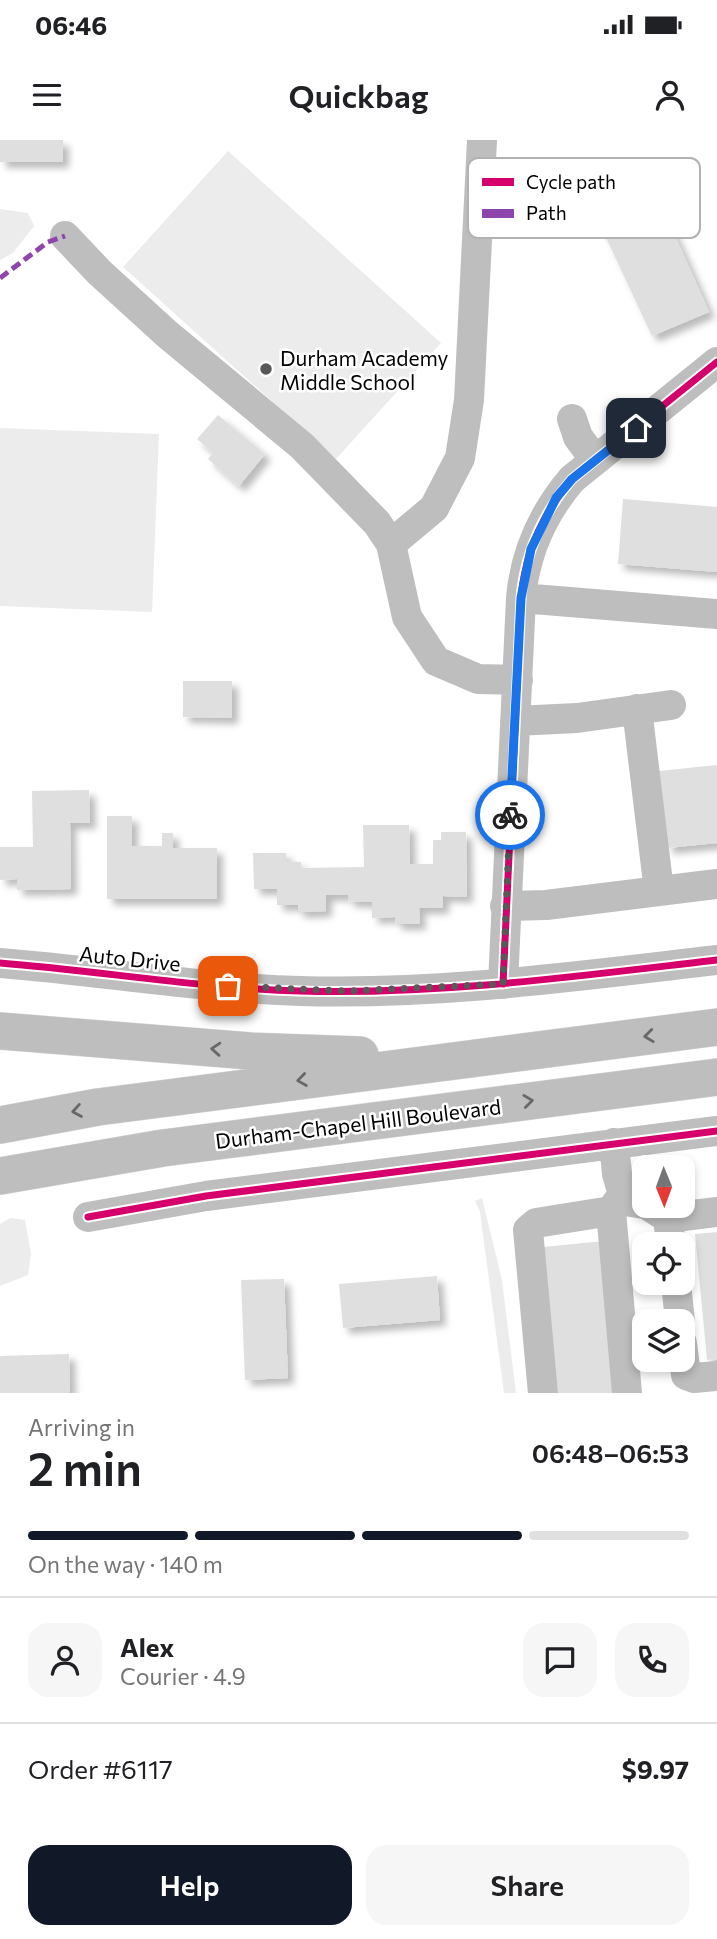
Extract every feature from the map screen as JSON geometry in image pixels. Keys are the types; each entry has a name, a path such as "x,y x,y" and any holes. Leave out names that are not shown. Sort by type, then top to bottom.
{"main road":[{"path":"0,1125 98,1107 717,1027"},
{"path":"0,1031 250,1051 455,1059"},
{"name":"Durham-Chapel Hill Boulevard","path":"0,1176 163,1148 717,1077"},
{"path":"0,1200 163,1148"}],"street":[{"path":"481,158 482,140"},
{"path":"65,236 99,272 167,334 302,446 377,523 391,544 407,617 436,662 478,679 517,680"},
{"path":"391,544 434,508 460,458 469,400 477,238"},
{"path":"503,984 521,598 531,549 556,498 595,460 717,362"},
{"path":"572,419 578,437 595,460"},
{"path":"521,598 717,614"},
{"path":"515,721 577,718 671,705"},
{"path":"637,709 659,891"},
{"path":"505,906 546,905 717,884"},
{"name":"Auto Drive","path":"0,963 300,991 503,984 717,960"},
{"path":"88,1217 206,1196 717,1131"},
{"path":"614,1143 617,1174 632,1196"},
{"path":"695,1212 717,1212"},
{"path":"543,1393 528,1230 536,1223 632,1214"},
{"path":"627,1393 644,1218"},
{"path":"686,1372 686,1375 694,1378 717,1376"}],"shaded area":[{"path":"228,151 441,343 336,459 123,267"},
{"path":"0,209 28,213 34,226 13,253 0,260"},
{"path":"0,428 159,434 152,612 0,606"},
{"path":"482,1198 502,1280 516,1393 504,1393 480,1212 475,1201"},
{"path":"10,1218 25,1220 31,1254 28,1275 0,1286 0,1224"}],"building":[{"path":"0,140 63,140 63,162 0,162"},
{"path":"606,238 676,238 709,312 652,336"},
{"path":"218,415 265,454 239,486 208,459 213,453 197,439"},
{"path":"623,499 717,507 717,572 618,564"},
{"path":"183,681 232,681 232,718 183,717"},
{"path":"717,765 717,843 667,848 659,771"},
{"path":"89,790 90,823 70,823 71,889 17,890 17,879 0,880 0,847 33,847 32,791"},
{"path":"107,816 132,816 132,846 162,846 162,833 173,833 173,848 217,848 217,899 107,899"},
{"path":"363,825 409,825 410,864 433,864 433,840 441,840 441,832 466,832 467,897 443,896 443,908 419,908 420,924 396,924 395,917 372,918 372,902 348,901 348,895 326,895 326,911 298,912 298,905 277,905 277,889 254,889 253,853 286,853 286,861 301,862 301,868 364,867"},
{"path":"717,1232 717,1359 707,1360 695,1234"},
{"path":"604,1241 620,1393 558,1393 543,1247"},
{"path":"437,1276 440,1320 343,1328 339,1284"},
{"path":"284,1279 288,1378 245,1380 241,1280"},
{"path":"69,1354 70,1393 0,1393 0,1356"}],"marked path":[{"path":"0,278 48,242 65,236"}],"cycle path":[{"path":"503,984 521,598 531,550 552,506 572,479 717,362"},
{"path":"0,963 225,986 352,991 509,983 717,960"},
{"path":"88,1217 206,1196 717,1131"}],"way so far":[{"path":"228,986 347,991 503,984 510,815"}],"place":[{"name":"Durham Academy Middle School","path":"266,369"}],"route":[{"path":"510,815 521,598 531,549 556,498 572,479 636,428"}]}
